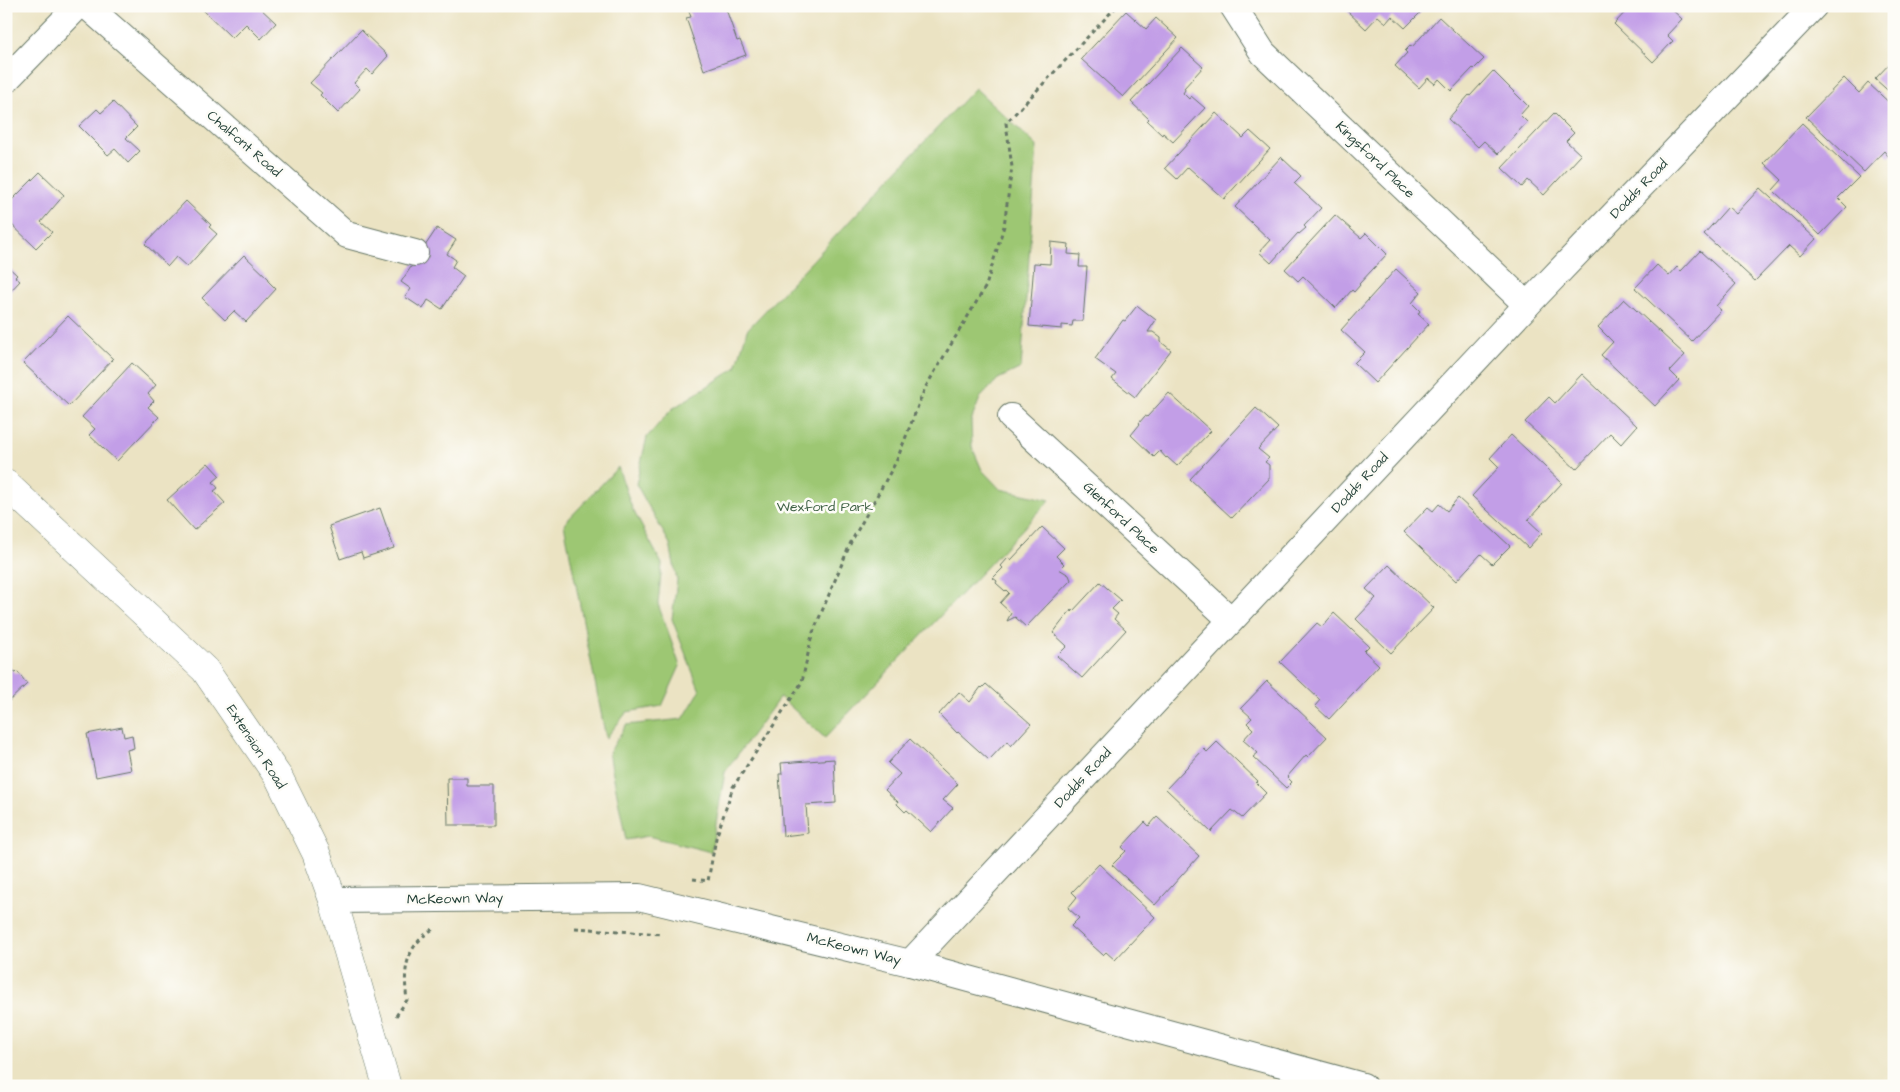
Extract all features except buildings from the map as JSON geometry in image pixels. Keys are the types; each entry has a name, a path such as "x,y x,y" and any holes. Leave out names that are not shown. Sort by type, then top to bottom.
{"street":[{"path":"6,80 78,6"},
{"name":"Chalfont Road","path":"87,6 347,235 415,253"},
{"name":"Kingsford Place","path":"1233,6 1264,53 1527,306"},
{"name":"Dodds Road","path":"910,963 1527,306 1814,6"},
{"name":"Glenford Place","path":"1011,417 1231,620"},
{"name":"Extension Road","path":"6,484 205,670 279,778 316,853 333,900 387,1086"},
{"name":"McKeown Way","path":"333,900 639,897 910,963 1363,1086"}],"path":[{"path":"671,904 688,878 708,881 716,838 733,787 802,682 812,635 851,542 896,462 925,388 986,286 1004,226 1012,167 1006,123 1117,6"},
{"path":"393,1021 407,1000 404,981 406,964 414,943 436,927"},
{"path":"574,928 662,934"}],"green space":[{"name":"Wexford Park","path":"975,88 1037,146 1021,368 998,379 980,398 971,421 972,447 982,470 1000,489 1050,500 825,738 780,697 725,772 711,852 648,836 626,840 609,753 626,725 683,719 700,691 672,619 677,580 670,544 636,484 647,437 672,409 736,368 747,330"},
{"path":"618,467 632,508 662,564 658,604 680,666 662,706 627,712 606,738 564,524"}]}
